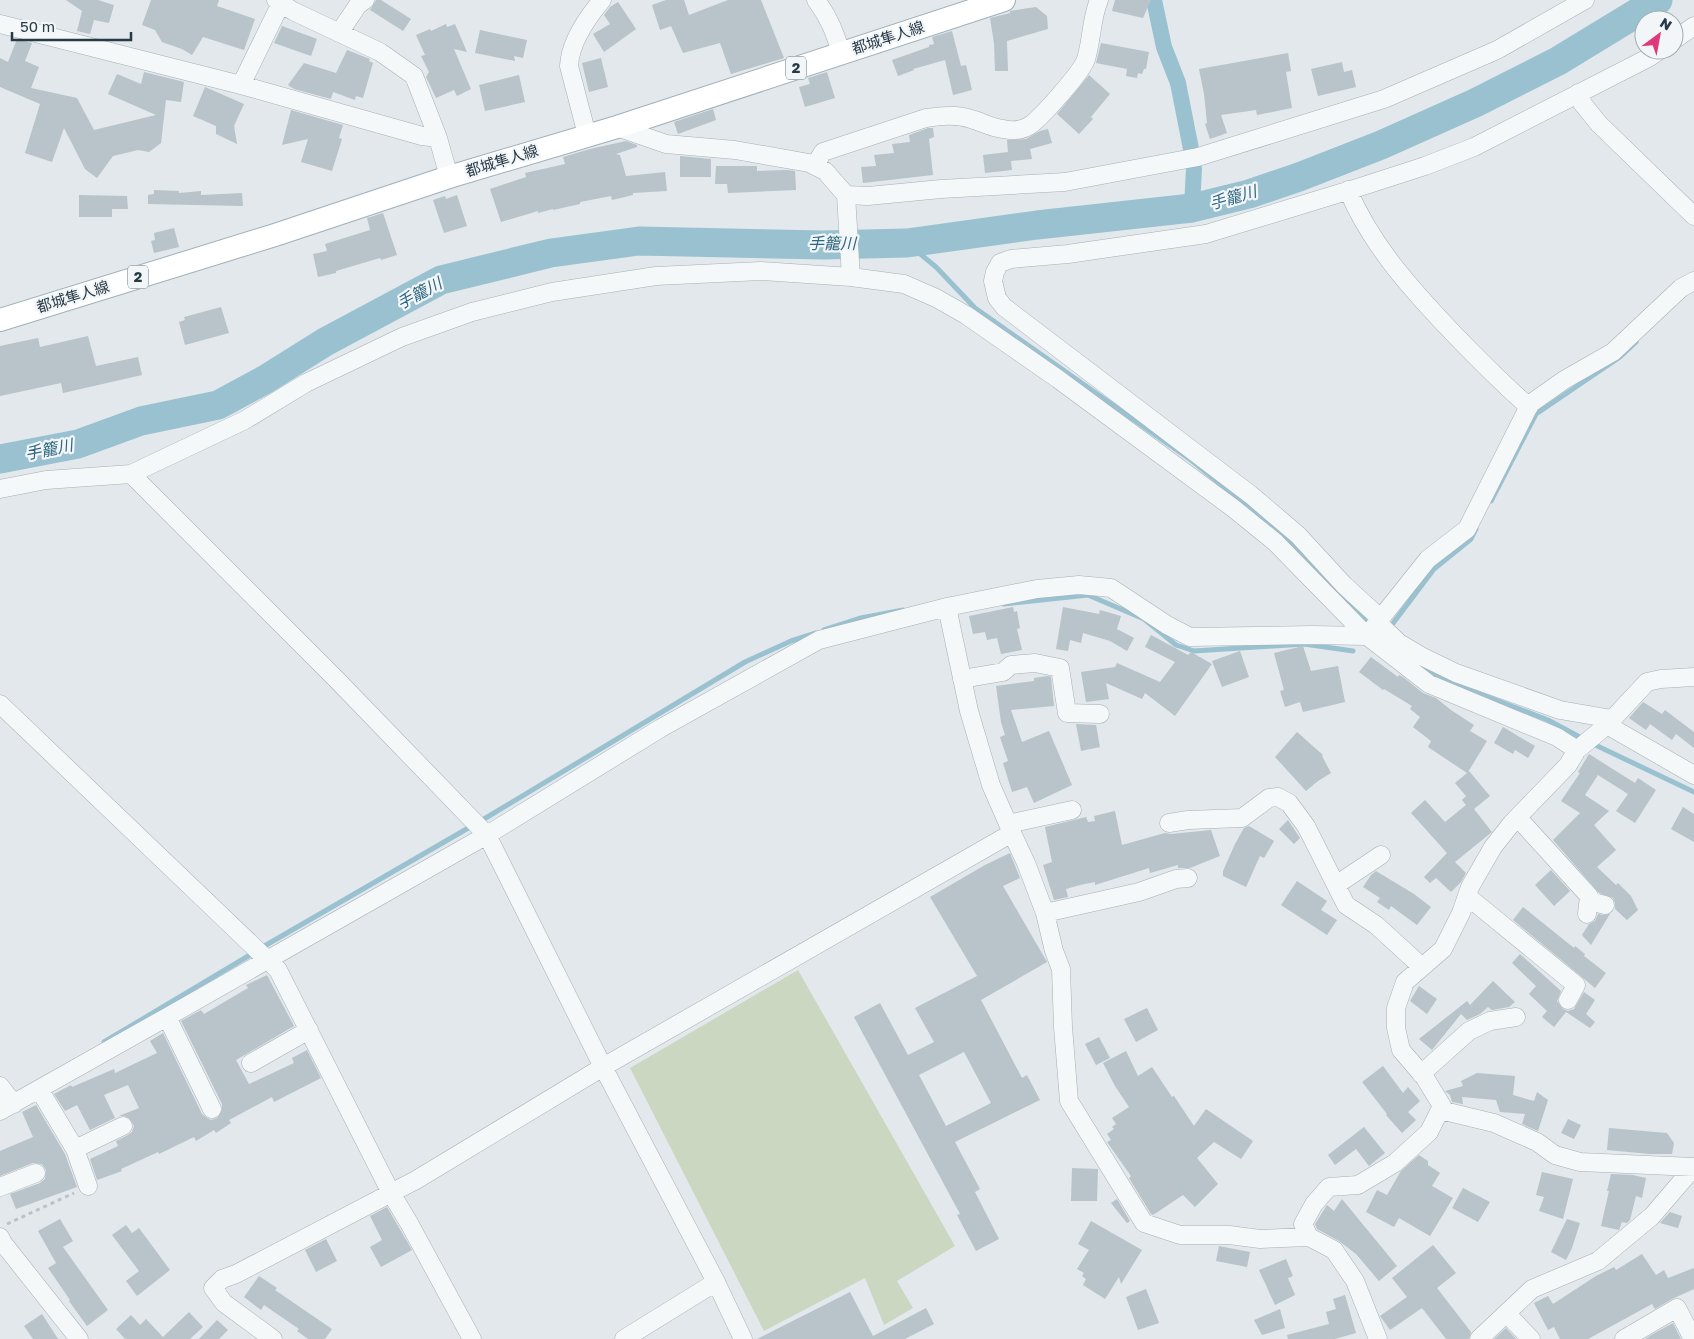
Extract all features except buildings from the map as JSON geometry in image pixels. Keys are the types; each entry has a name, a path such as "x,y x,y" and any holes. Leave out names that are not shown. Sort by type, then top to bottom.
{"main road":[{"name":"都城隼人線","path":"0,320 450,177 617,127 1004,0"}],"street":[{"path":"339,33 358,5 364,0"},
{"path":"587,135 569,61 574,44 588,18 602,0"},
{"path":"816,0 827,14 841,53"},
{"path":"815,165 823,152 926,118 961,116 1003,129 1020,130 1028,126 1039,117 1082,68 1088,50 1094,12 1099,0"},
{"path":"846,195 868,196 941,189 1065,182 1198,157 1384,99 1496,50 1585,0"},
{"path":"241,85 279,2 293,11 380,52 414,76 438,138 450,177"},
{"path":"0,24 241,85 422,136 438,138"},
{"path":"1644,60 1474,147 1425,166 1206,234 1068,254 1011,259 1000,263 993,281 997,298 1004,307 1251,495 1298,535 1399,643 1456,673 1607,725 1694,775"},
{"path":"1578,93 1582,103 1599,124 1694,216"},
{"path":"617,127 676,146 735,150 815,165 825,170 846,195 851,278"},
{"path":"1354,188 1403,262 1470,338 1532,404"},
{"path":"0,489 46,480 132,474 245,420 306,383 402,337 472,312 552,292 656,276 761,271 904,284 936,298 966,315 1058,379 1233,508 1268,536 1367,636 1429,684 1557,737 1578,749"},
{"path":"1367,636 1428,559 1467,529 1532,404 1564,380 1612,352 1681,288 1694,281"},
{"path":"132,474 338,680 487,835 603,1067 716,1282 742,1339"},
{"path":"0,1086 7,1107 487,835 661,728 819,640 947,607 1037,589 1087,586 1111,588 1167,625 1190,637 1367,636"},
{"path":"947,607 969,711 991,785 1026,863 1045,913 1054,951 1061,969 1062,1027 1069,1101 1144,1222 1180,1235 1229,1235 1260,1239 1308,1237 1334,1250 1355,1281 1378,1339"},
{"path":"962,679 1003,672 1011,665 1035,662 1060,668 1067,713 1100,714"},
{"path":"1308,1237 1303,1224 1314,1204 1329,1187 1358,1185 1395,1163 1429,1132 1442,1106 1421,1074 1400,1050 1396,1028 1396,1008 1406,982 1443,949 1470,886 1493,846 1568,765 1578,749 1607,725 1647,682 1661,679 1694,677"},
{"path":"0,704 278,970 391,1193 472,1339"},
{"path":"1169,823 1188,820 1242,818 1269,798 1278,797 1289,803 1306,826 1346,905 1376,925 1422,968"},
{"path":"273,1339 224,1303 213,1288 222,1279 236,1274 416,1180 603,1067 1010,829 1072,810"},
{"path":"1518,818 1589,896 1594,907"},
{"path":"1336,885 1382,855"},
{"path":"1045,913 1139,892 1176,879 1188,878"},
{"path":"1467,896 1576,985 1568,1000"},
{"path":"1421,1074 1469,1031 1490,1021 1516,1017"},
{"path":"167,1018 212,1109"},
{"path":"251,1063 309,1030"},
{"path":"40,1089 75,1149 88,1186"},
{"path":"1440,1110 1494,1123 1537,1142 1555,1155 1580,1162 1694,1167"},
{"path":"75,1149 123,1126"},
{"path":"1479,1339 1532,1289 1598,1261 1652,1216 1694,1167"},
{"path":"0,1187 36,1172"},
{"path":"0,1237 80,1339"},
{"path":"624,1339 716,1282"},
{"path":"1624,1339 1677,1308 1693,1339"},
{"path":"1506,1314 1531,1339"}],"path":[{"path":"0,1228 88,1186"}],"green space":[{"path":"798,970 955,1246 897,1281 913,1308 884,1325 865,1278 764,1331 630,1068"}],"waterway":[{"path":"1154,0 1164,47 1178,83 1191,149"},
{"name":"手籠川","path":"0,459 78,444 141,421 218,405 266,379 325,342 441,280 551,253 639,241 823,245 907,243 1037,225 1192,208 1249,194 1381,145 1475,103 1558,61 1658,0"},
{"path":"1192,208 1194,168"},
{"path":"907,243 936,267 975,308 1191,460 1284,536 1365,620"},
{"path":"1491,501 1536,414 1620,357 1636,342"},
{"path":"1391,626 1434,569 1471,539 1476,529"},
{"path":"1004,604 1088,595 1144,619 1176,645 1194,651 1304,644 1353,651"},
{"path":"824,630 861,618 903,610"},
{"path":"484,819 745,662 791,641 816,633"},
{"path":"1416,663 1462,687 1548,720 1589,742 1694,792"},
{"path":"261,948 470,827"},
{"path":"104,1042 250,955"}]}
